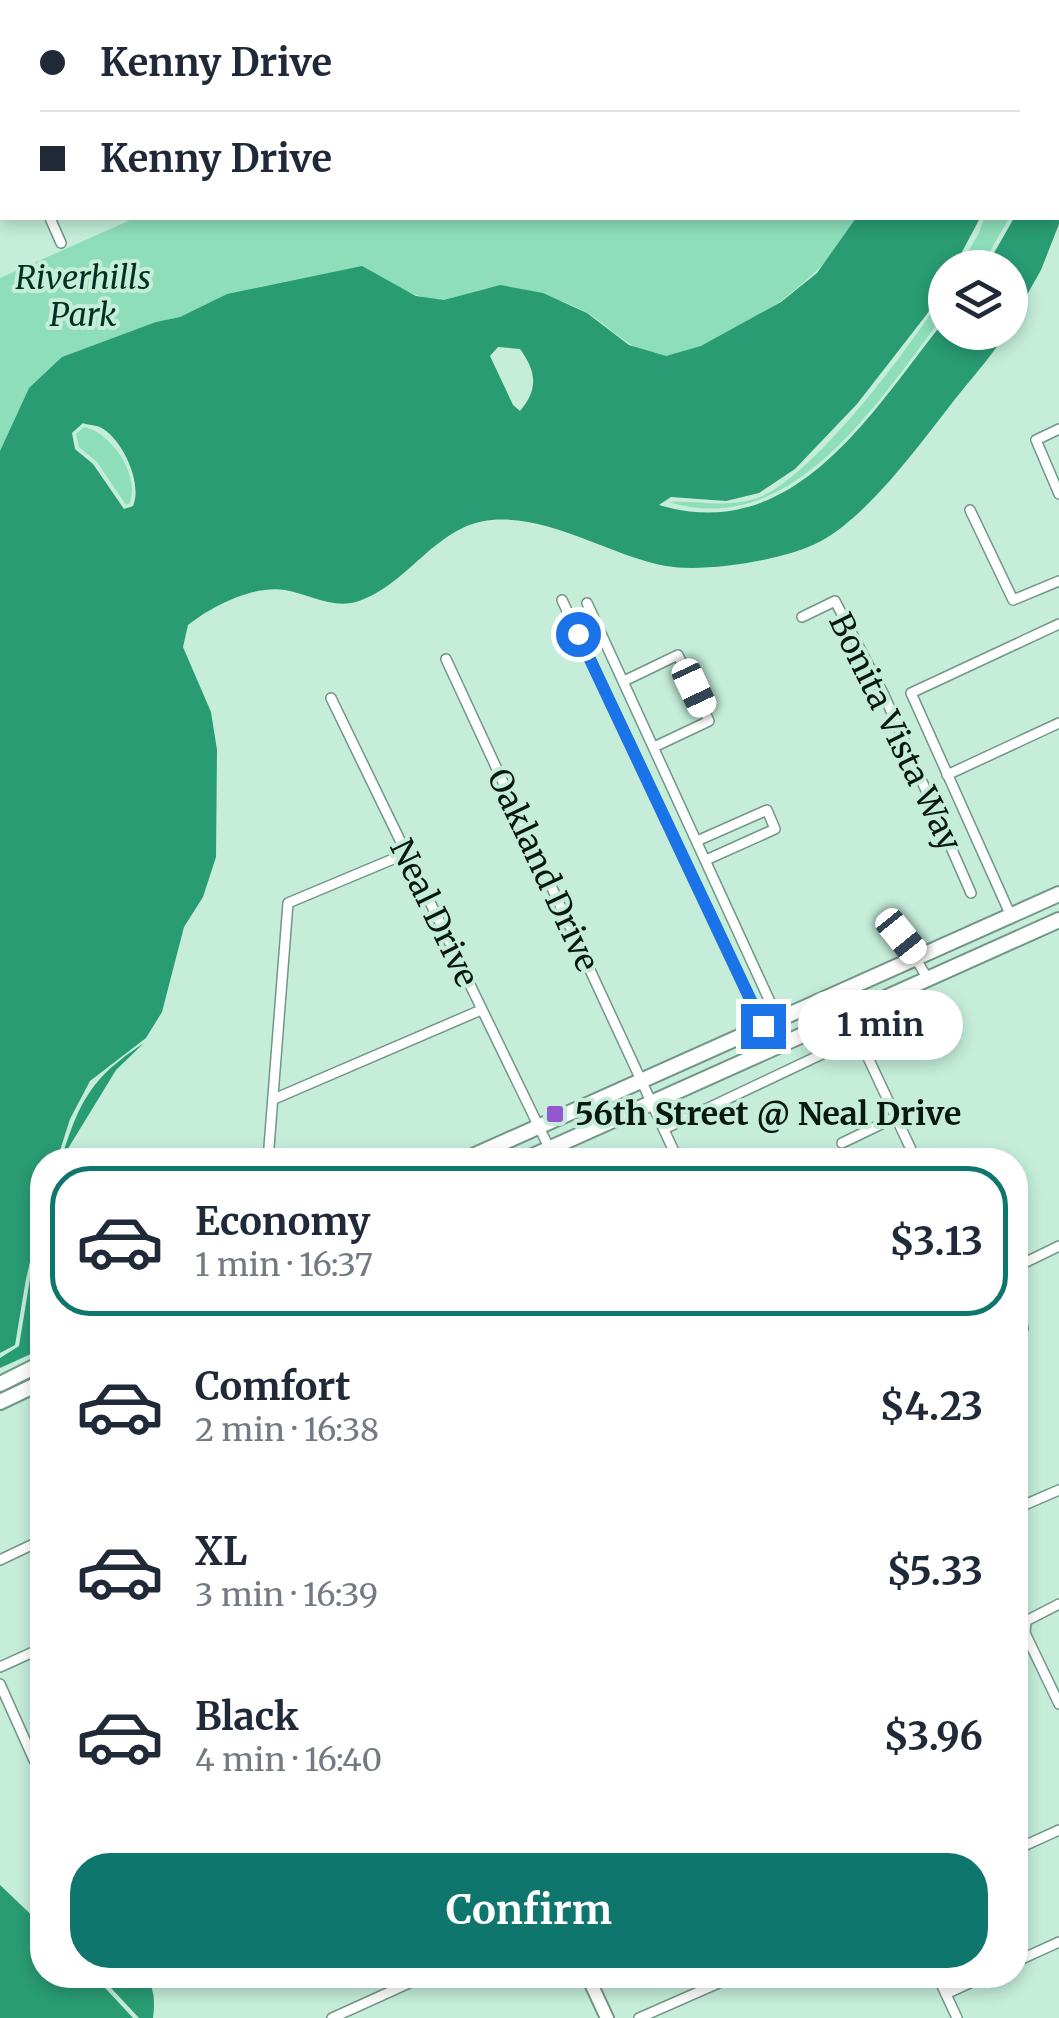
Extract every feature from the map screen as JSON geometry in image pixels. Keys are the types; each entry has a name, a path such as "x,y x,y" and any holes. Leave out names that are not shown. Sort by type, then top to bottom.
{"main road":[{"path":"490,1148 1059,894"},
{"path":"563,1148 651,1102 1059,920"},
{"path":"0,1384 30,1369"},
{"path":"0,1402 30,1388"}],"street":[{"path":"51,220 62,244"},
{"path":"1059,429 1036,440 1059,494"},
{"path":"970,510 1013,600 1059,581"},
{"path":"562,600 773,1048"},
{"name":"Bonita Vista Way","path":"802,617 836,601 884,695 971,893"},
{"path":"586,603 788,1042"},
{"path":"1011,916 911,692 1059,624"},
{"path":"624,681 678,655 709,721 654,747"},
{"name":"Oakland Drive","path":"446,659 673,1148"},
{"name":"Neal Drive","path":"332,698 549,1148"},
{"path":"947,775 1059,723"},
{"path":"697,842 767,810 775,829 706,860"},
{"path":"269,1148 288,903 405,854"},
{"path":"897,928 928,978"},
{"path":"274,1100 482,1010"},
{"path":"848,1015 910,1148"},
{"path":"664,1129 858,1036"},
{"path":"842,1143 896,1117"},
{"path":"1028,1261 1059,1246"},
{"path":"1028,1504 1059,1490"},
{"path":"0,1560 30,1546"},
{"path":"1028,1620 1059,1604"},
{"path":"1028,1639 1059,1704"},
{"path":"0,1668 30,1654"},
{"path":"0,1684 30,1742"},
{"path":"1028,1844 1059,1830"},
{"path":"1028,1956 1059,1942"},
{"path":"332,2018 398,1988"},
{"path":"594,1988 608,2018"},
{"path":"638,2018 707,1988"},
{"path":"943,1988 957,2018"},
{"path":"946,1994 959,1988"}],"green space":[{"name":"Riverhills Park","path":"130,220 855,220 827,261 774,306 715,342 687,353 665,356 643,351 578,308 515,288 494,287 441,300 421,297 391,283 227,294 180,317 123,336 29,388 0,451 0,278"},
{"path":"983,220 1008,220 991,250 969,250"},
{"path":"928,316 928,336 892,384 830,454 794,482 756,501 714,509 669,502 737,503 760,497 782,484 835,436"},
{"path":"84,427 104,437 121,457 131,480 130,503 126,505 97,462 79,447 76,434"}],"shaded area":[{"path":"855,220 979,220 963,250 928,250 927,314 857,404 795,469 759,493 726,501 671,497 659,505 707,513 751,506 790,488 826,462 858,429 928,342 928,350 994,350 878,494 821,541 767,559 682,568 644,561 558,529 492,520 455,532 393,582 359,601 340,604 273,589 221,604 188,625 183,647 211,712 217,750 216,857 203,897 184,927 162,1012 146,1038 90,1081 70,1119 61,1148 30,1148 30,1262 15,1345 0,1353 0,451 29,388 62,357 180,317 227,294 362,266 416,296 444,300 500,285 543,293 587,313 629,345 666,356 701,346 781,302 817,273","holes":["498,347 520,349 529,365 533,388 520,411 513,405 490,356","83,423 108,433 123,451 133,474 133,506 124,509 93,464 75,449 72,433"]},
{"path":"1013,220 1059,220 1028,293 1028,250 996,250"},
{"path":"144,1043 116,1070 65,1148 90,1092"},
{"path":"30,1279 30,1354 0,1368 0,1358 19,1346"},
{"path":"0,1885 30,1914 30,1988 105,1988 133,2018 0,2018"},
{"path":"111,1988 151,1988 153,2018 139,2018"}],"place":[{"name":"56th Street @ Neal Drive","path":"555,1114"}],"route":[{"path":"578,634 763,1026"}]}
